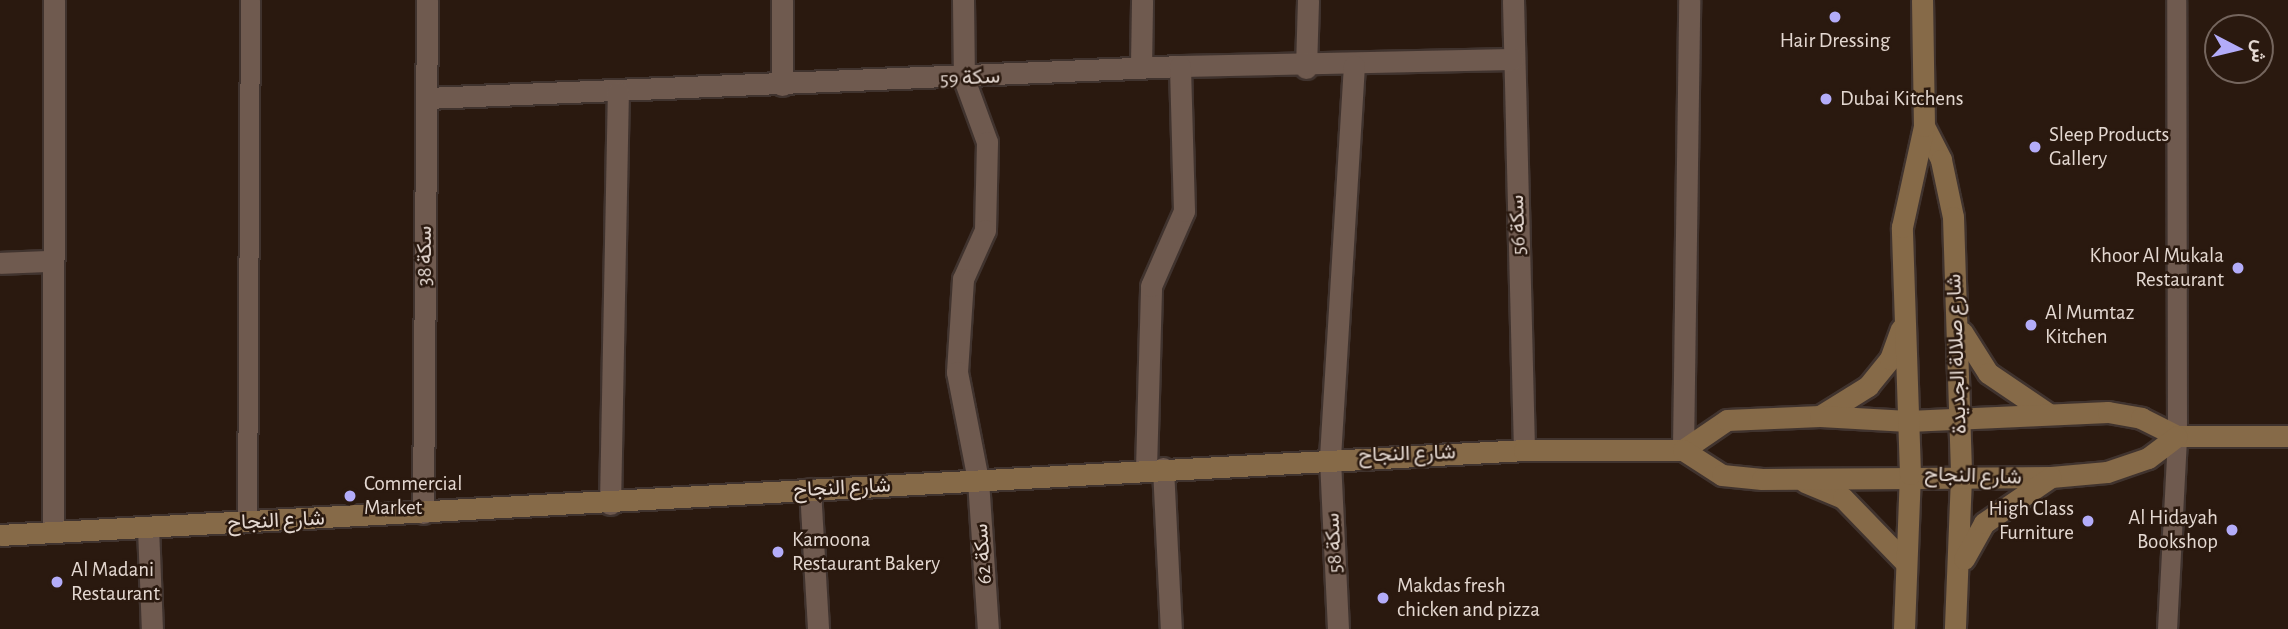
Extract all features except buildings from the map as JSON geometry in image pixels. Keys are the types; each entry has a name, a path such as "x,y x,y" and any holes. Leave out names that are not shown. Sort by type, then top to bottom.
{"street":[{"path":"53,532 50,261 54,0"},
{"name":"سكة 38","path":"423,513 427,0"},
{"path":"782,0 782,85"},
{"name":"سكة 62","path":"963,0 964,79 987,142 985,230 963,279 957,372 978,480 988,629"},
{"path":"1141,68 1142,0"},
{"path":"1306,68 1308,0"},
{"name":"سكة 56","path":"1513,0 1524,450"},
{"path":"1683,450 1689,0"},
{"name":"شارع صلالة الجديدة","path":"1904,629 1903,561 1910,474 1902,228 1924,126 1922,0"},
{"name":"سكة 59","path":"427,98 964,79 1180,66 1306,68 1513,60"},
{"path":"1171,629 1154,468 1151,286 1184,211 1180,66"},
{"name":"سكة 58","path":"1338,629 1330,457 1354,66"},
{"path":"610,505 618,92"},
{"name":"شارع صلالة الجديدة","path":"1924,126 1941,160 1953,217 1961,477 1961,564 1955,629"},
{"path":"0,263 50,261"},
{"path":"1820,416 1881,372 1906,317"},
{"path":"1958,322 1988,373 2048,412"},
{"path":"1683,450 1727,420 1820,416 1908,421 2048,412 2141,418 2177,436 2288,436"},
{"name":"شارع النجاح","path":"0,535 610,505 810,489 1330,457 1524,450 1683,450 1722,475 1796,480 1910,474 2051,477 2128,465 2177,436"},
{"path":"1961,564 1984,523 2051,477"},
{"path":"1796,480 1843,498 1903,561"},
{"path":"810,489 818,629"},
{"path":"148,527 152,629"}],"lane":[{"path":"247,522 250,0"},
{"path":"2167,629 2177,436 2176,0"}],"place":[{"name":"Hair Dressing","path":"1835,17"},
{"name":"Dubai Kitchens","path":"1826,99"},
{"name":"Sleep Products Gallery","path":"2035,147"},
{"name":"Khoor Al Mukala Restaurant","path":"2238,268"},
{"name":"Al Mumtaz Kitchen","path":"2031,325"},
{"name":"Commercial Market","path":"350,496"},
{"name":"High Class Furniture","path":"2088,521"},
{"name":"Al Hidayah Bookshop","path":"2232,530"},
{"name":"Kamoona Restaurant Bakery","path":"778,552"},
{"name":"Al Madani Restaurant","path":"57,582"},
{"name":"Makdas fresh chicken and pizza","path":"1383,598"}]}
